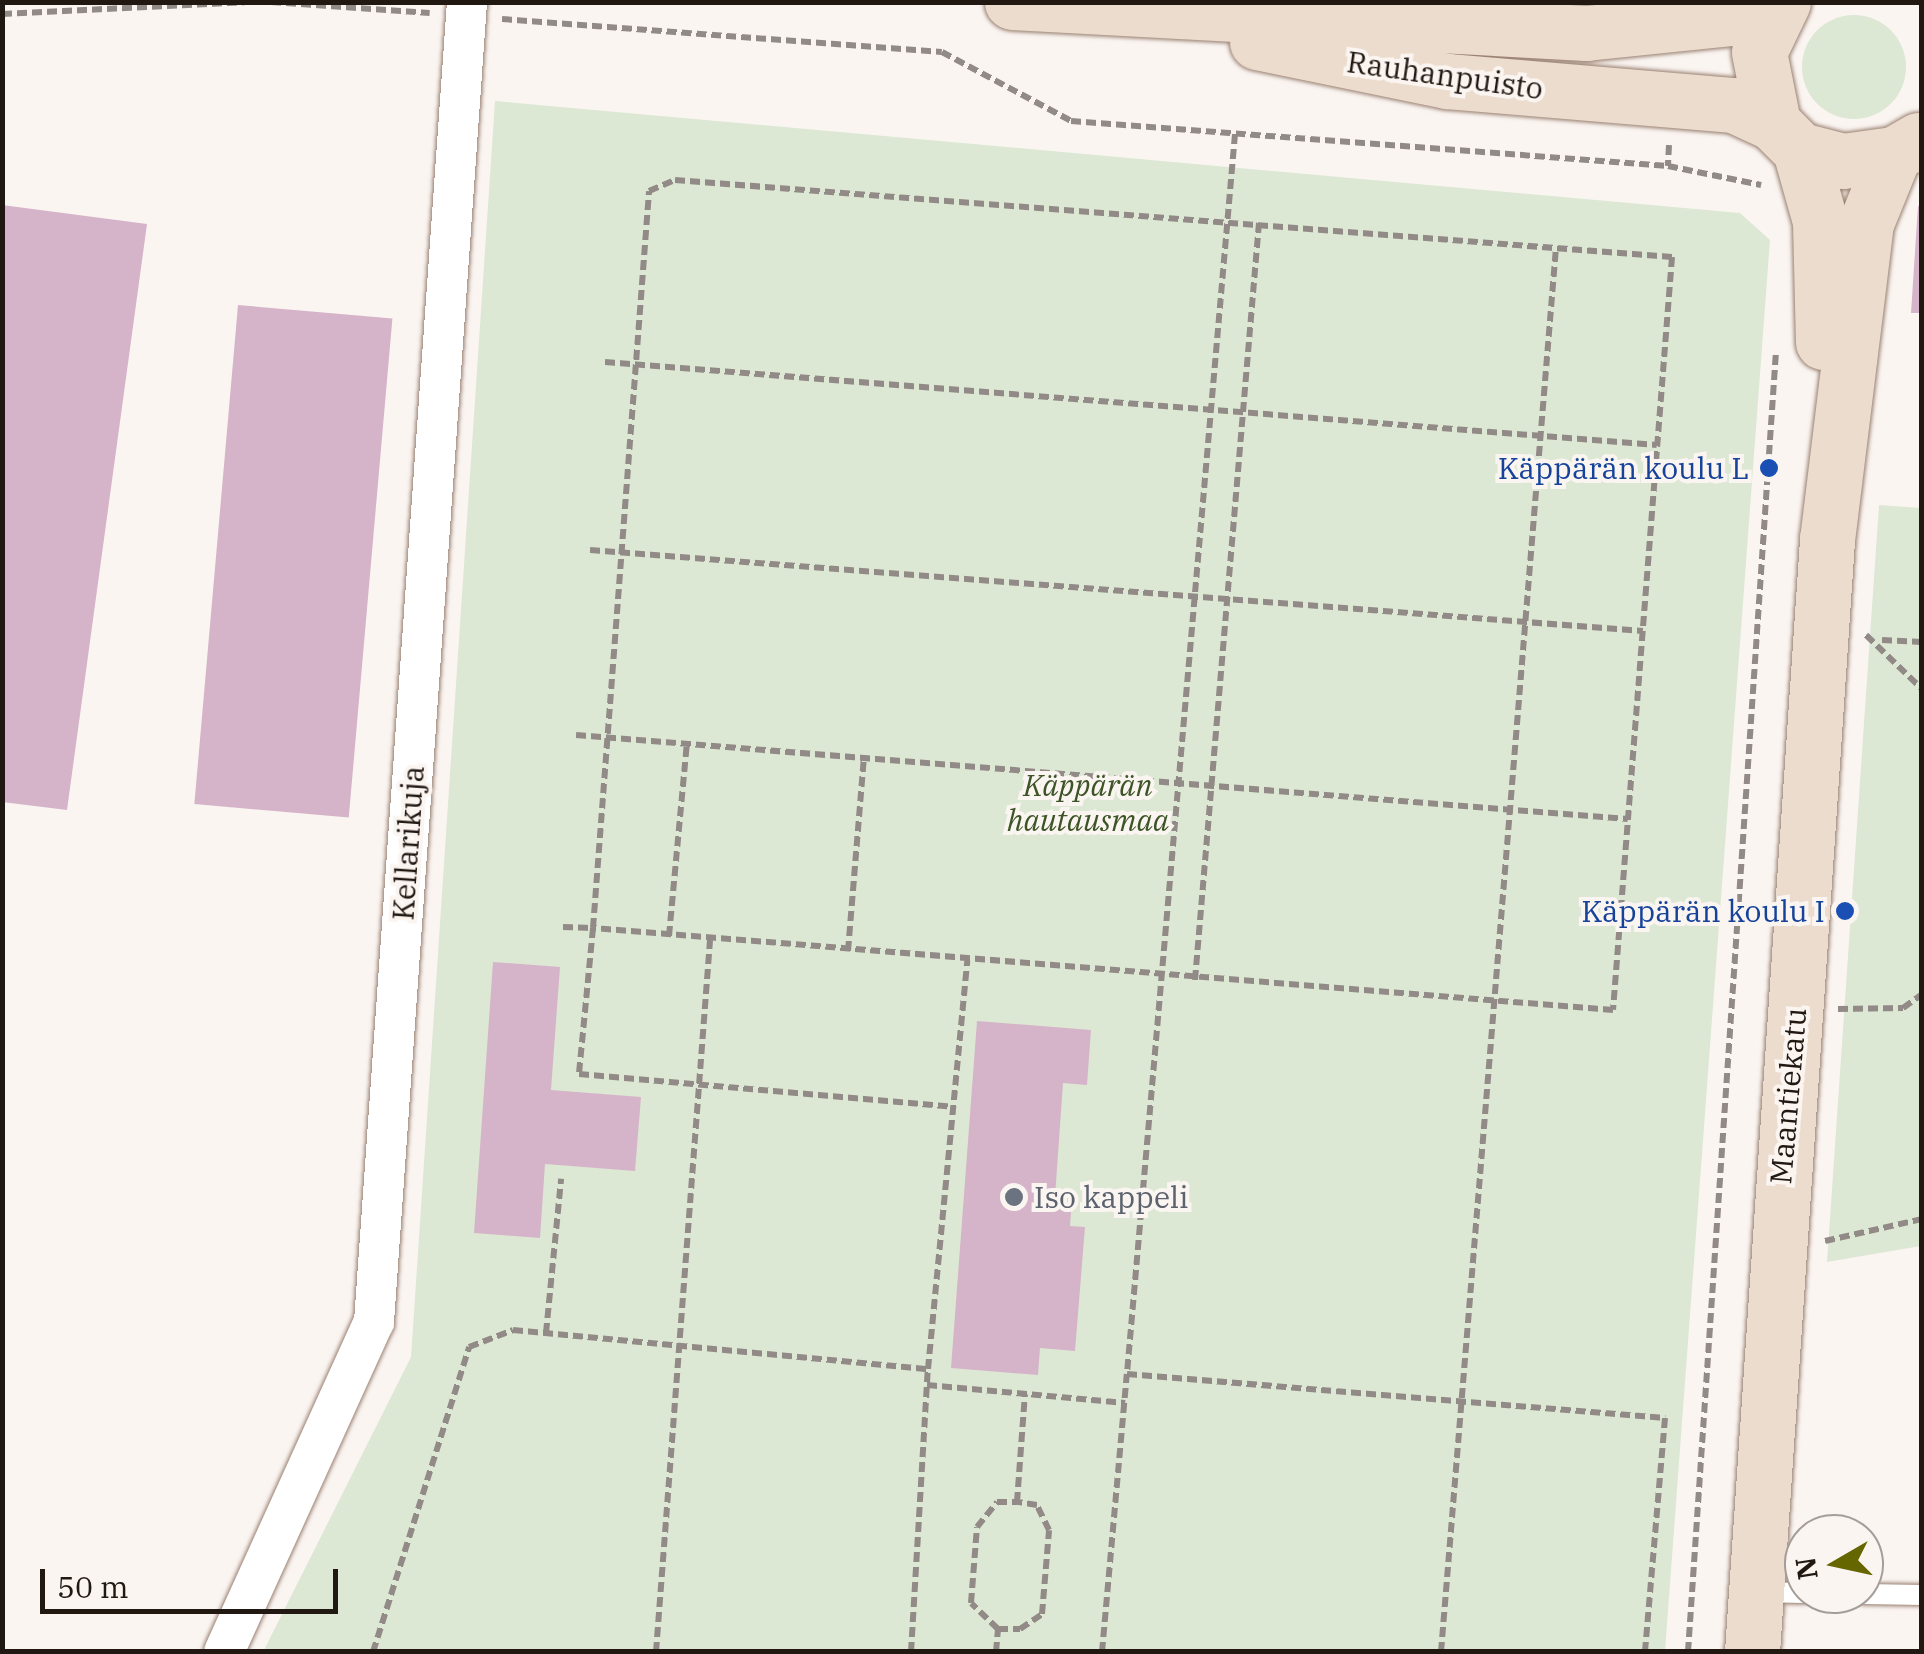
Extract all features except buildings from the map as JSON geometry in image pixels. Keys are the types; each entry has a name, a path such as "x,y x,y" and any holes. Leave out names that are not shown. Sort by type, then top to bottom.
{"main road":[{"name":"Rauhanpuisto","path":"1012,2 1586,33 1777,8"},
{"name":"Maantiekatu","path":"1752,1652 1779,1592 1827,540 1820,221 1786,136 1759,52 1777,8"},
{"name":"Rauhanpuisto","path":"1118,10 1364,67 1734,105 1786,136 1843,161 1908,146"},
{"name":"Maantiekatu","path":"1827,540 1866,224 1908,146"}],"street":[{"name":"Kellarikuja","path":"224,1652 374,1322 467,9"}],"lane":[{"path":"1884,1594 1922,1595"}],"path":[{"path":"2,14 245,2"},
{"path":"271,2 467,9 942,52 1072,121 1668,166"},
{"path":"1102,1652 1236,134"},
{"path":"563,927 593,928 1195,980 1613,1010 1672,257 675,180 648,191 593,928 579,1074 953,1107"},
{"path":"1195,980 1259,223"},
{"path":"1441,1652 1458,1398 1511,811 1556,247"},
{"path":"1688,1652 1776,334"},
{"path":"605,362 1657,445"},
{"path":"590,550 1643,631"},
{"path":"1865,635 1881,640 1922,642"},
{"path":"1881,640 1922,689"},
{"path":"576,735 1628,819"},
{"path":"669,936 687,743"},
{"path":"848,951 864,757"},
{"path":"656,1652 710,940"},
{"path":"910,1652 928,1368 966,960"},
{"path":"1838,1009 1903,1008 1922,994"},
{"path":"546,1333 560,1180"},
{"path":"1821,1242 1922,1219"},
{"path":"372,1652 469,1347 513,1330 928,1368"},
{"path":"1128,1374 1458,1398 1665,1418 1645,1652"},
{"path":"927,1386 1125,1403"},
{"path":"1018,1502 1024,1394"},
{"path":"996,1502 1018,1502 1038,1505 1049,1530 1042,1614 1020,1629 998,1628 971,1603 977,1527 996,1502"},
{"path":"996,1652 998,1628"}],"green space":[{"path":"1854,15 1874,19 1891,30 1902,47 1906,67 1902,87 1891,104 1874,115 1854,119 1834,115 1817,104 1806,87 1802,67 1806,47 1817,30 1834,19"},
{"name":"Käppärän hautausmaa","path":"495,101 1740,213 1770,240 1665,1651 263,1652 411,1357"},
{"path":"1879,505 1921,508 1921,1246 1827,1262"}],"place":[{"name":"Käppärän koulu L","path":"1769,468"},
{"name":"Käppärän koulu I","path":"1845,911"},
{"name":"Iso kappeli","path":"1014,1197"}]}
